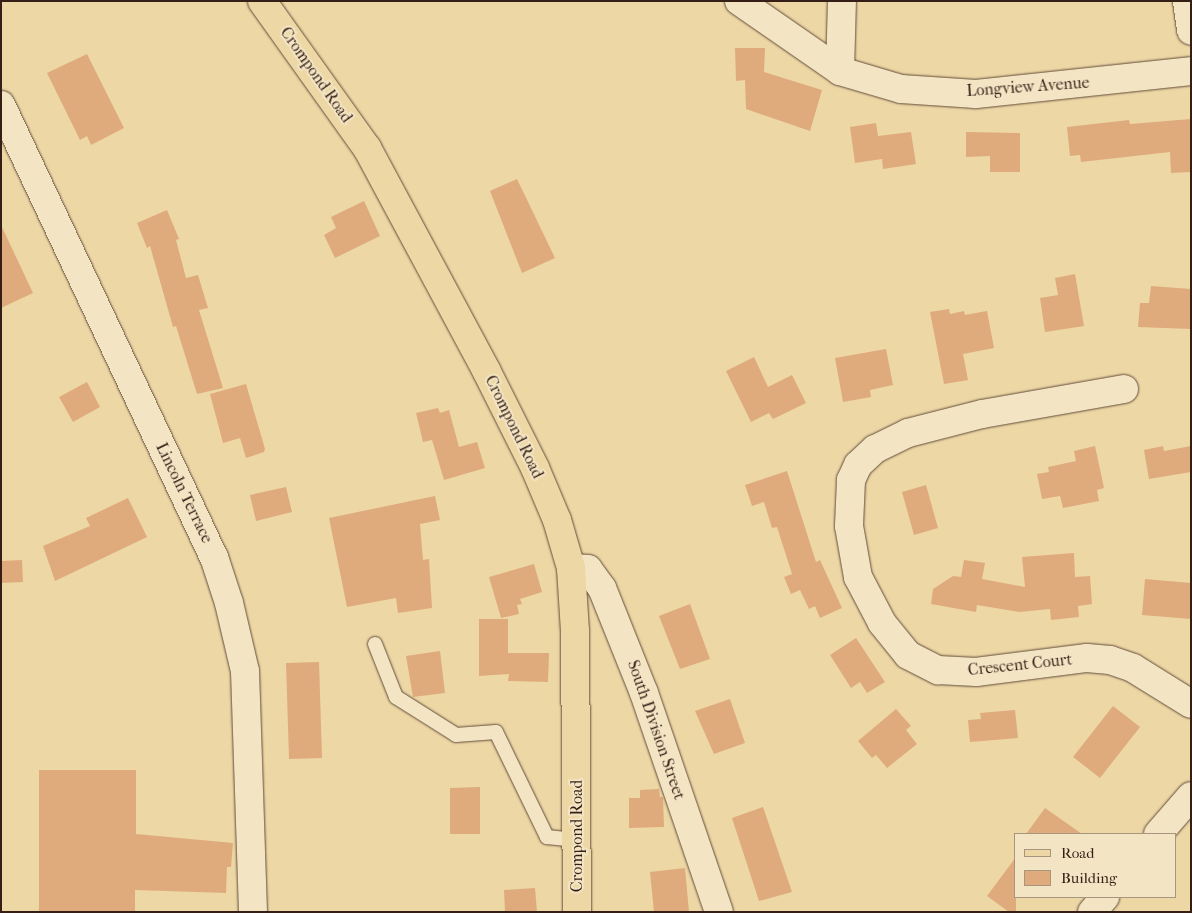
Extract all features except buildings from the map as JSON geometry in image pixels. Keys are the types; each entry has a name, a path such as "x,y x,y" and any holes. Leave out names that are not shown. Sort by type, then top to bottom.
{"main road":[{"name":"Crompond Road","path":"262,1 367,148 535,468 556,520 570,568 575,631 576,912"}],"street":[{"name":"Longview Avenue","path":"739,1 840,71 901,89 976,94 1191,71"},
{"path":"840,71 842,1"},
{"path":"1187,1 1191,31"},
{"name":"Lincoln Terrace","path":"1,105 214,557 229,602 244,672 253,912"},
{"name":"Crescent Court","path":"1124,389 982,414 908,433 875,448 858,465 851,480 849,526 858,577 882,623 908,655 938,670 976,672 1087,658 1110,660 1133,668 1191,704"},
{"name":"South Division Street","path":"570,568 588,569 602,588 644,693 719,912"},
{"path":"1159,833 1191,796"},
{"path":"1092,912 1103,898"}],"lane":[{"path":"376,644 396,697 456,735 496,732 547,837 577,840"}]}
